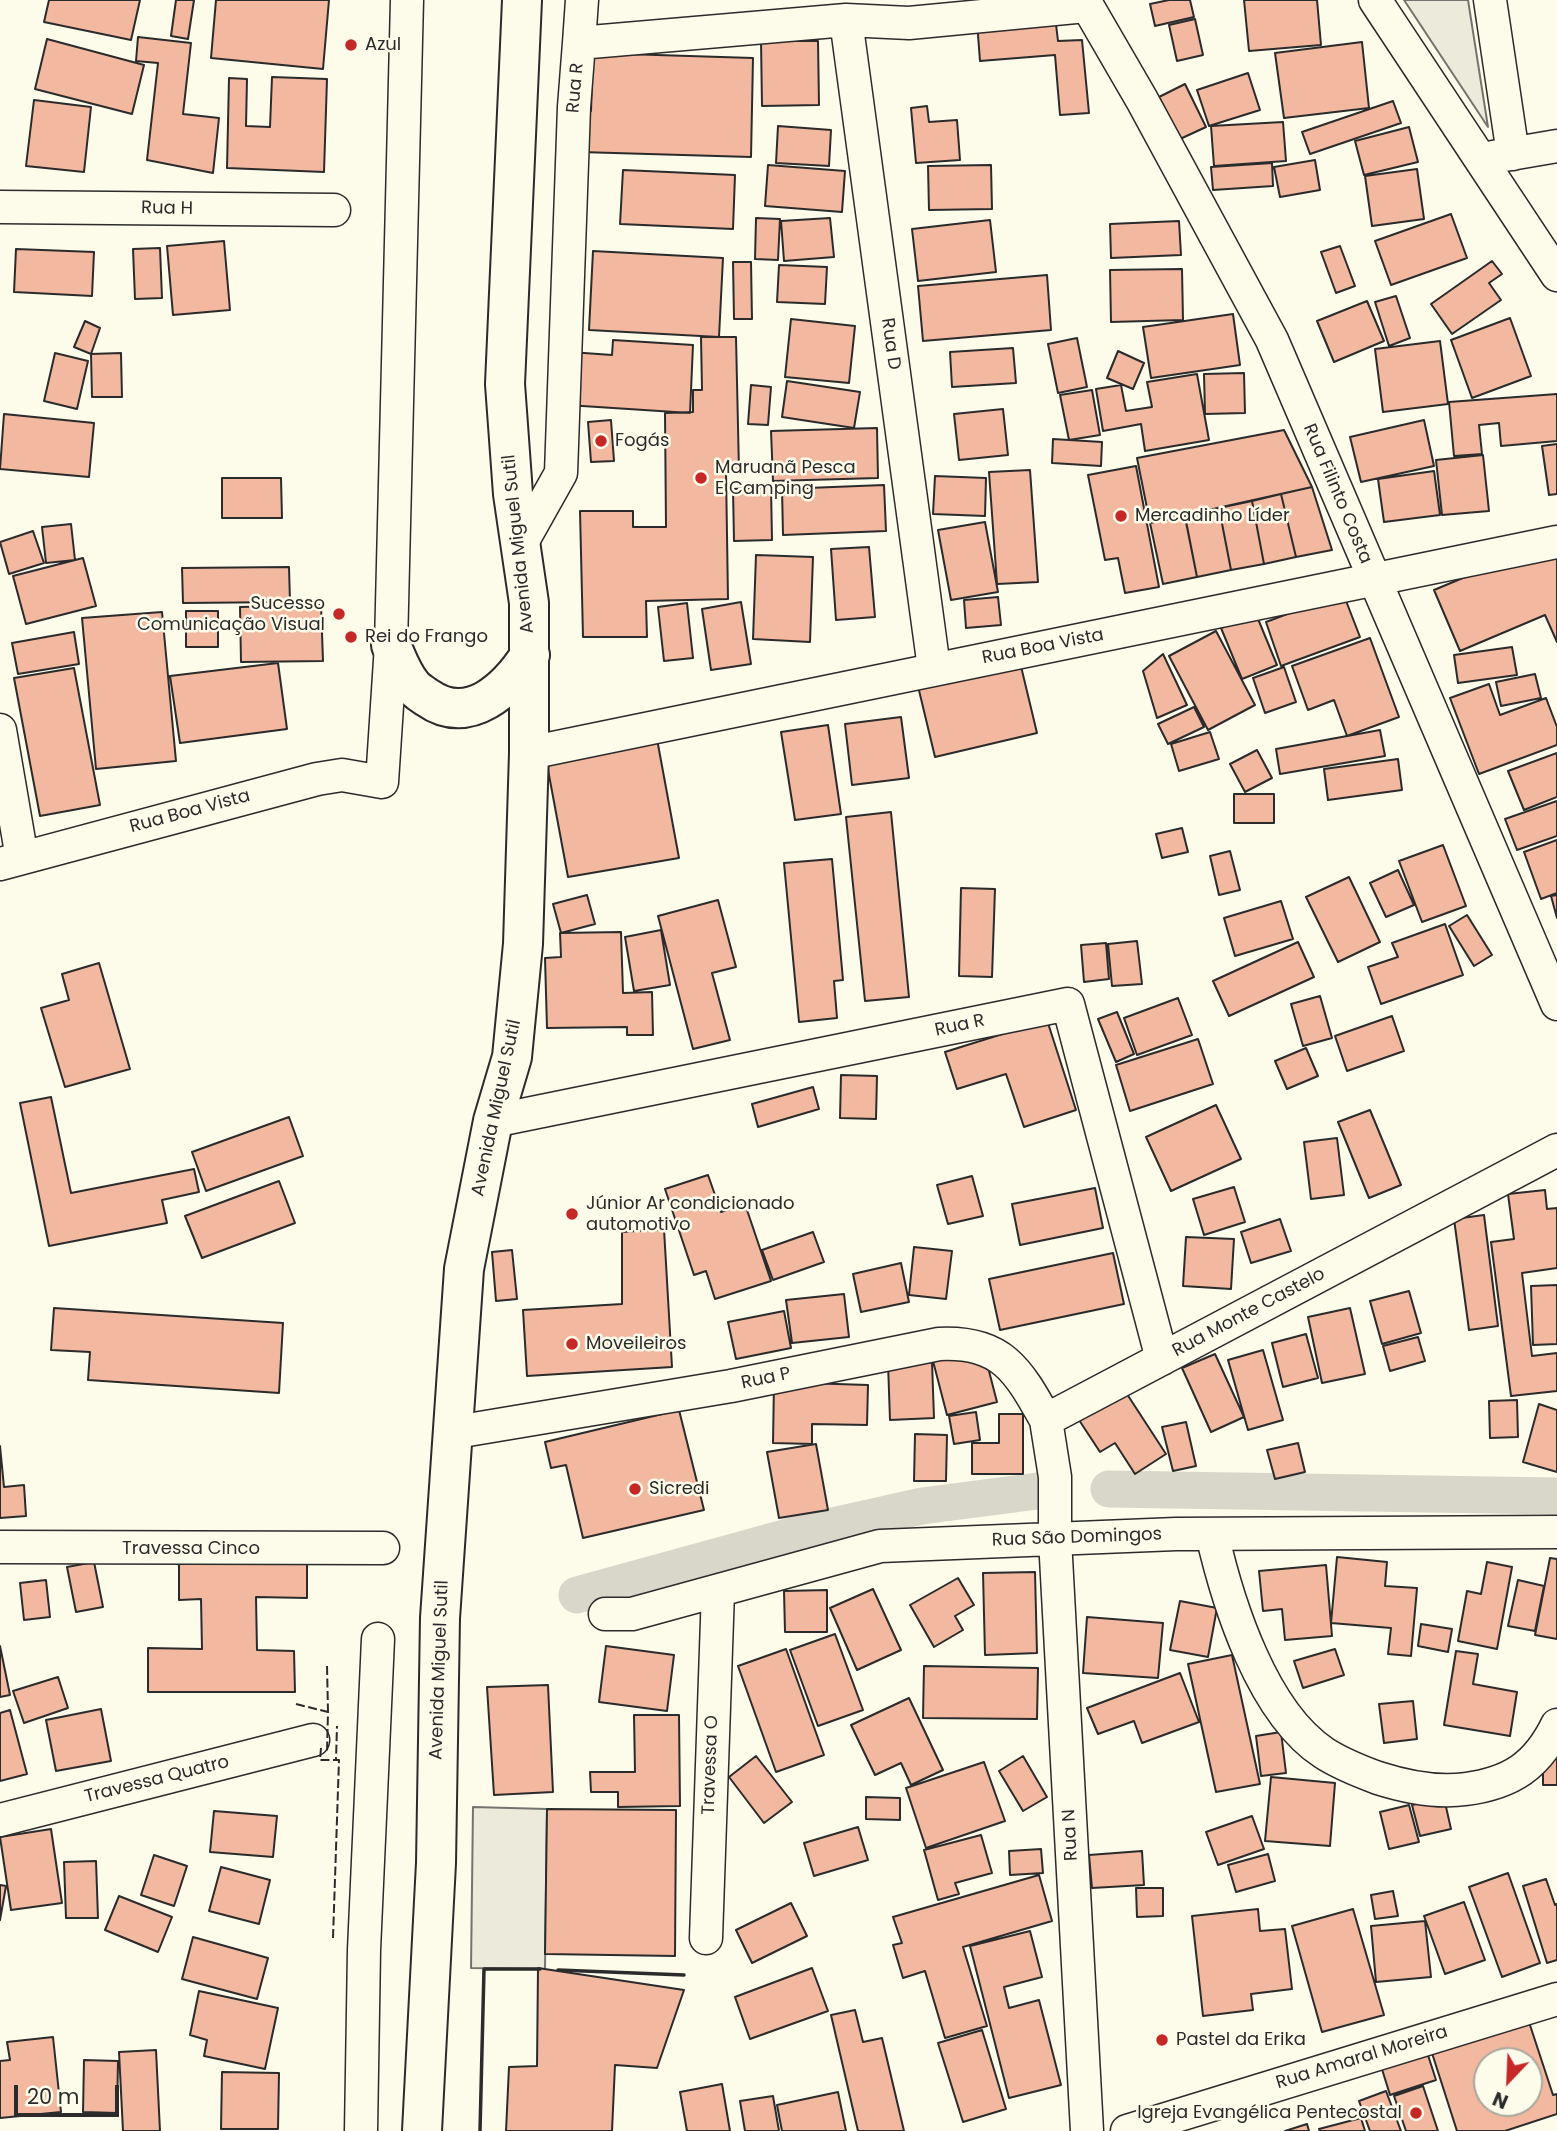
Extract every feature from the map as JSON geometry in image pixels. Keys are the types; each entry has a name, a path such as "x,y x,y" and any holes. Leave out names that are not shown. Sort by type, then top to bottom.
{"highway":[{"name":"Avenida Miguel Sutil","path":"422,2131 436,1863 440,1618 450,1433 464,1269 493,1121 516,1033 523,944 529,753 529,603 513,494 505,384 522,0"},
{"path":"391,645 412,687 434,702 449,708 474,708 497,694 514,679 530,655"}],"street":[{"path":"391,645 404,221 401,136 407,0"},
{"path":"579,43 583,0"},
{"path":"1375,0 1498,156 1557,275"},
{"path":"1490,0 1498,156"},
{"name":"Rua R","path":"520,546 561,473 572,134 579,43 846,20 908,11 1085,3"},
{"name":"Rua Filinto Costa","path":"1085,3 1142,100 1272,340 1373,581 1557,1004"},
{"name":"Rua D","path":"846,20 934,668"},
{"path":"1498,156 1557,146"},
{"name":"Rua H","path":"0,207 334,210"},
{"name":"Rua Boa Vista","path":"529,753 1557,542"},
{"name":"Rua Boa Vista","path":"11,861 317,779 342,775 382,782 391,645"},
{"path":"0,730 11,861"},
{"name":"Rua R","path":"493,1121 1068,1004 1162,1359"},
{"name":"Rua Monte Castelo","path":"1046,1420 1557,1150"},
{"name":"Rua P","path":"450,1433 732,1386 939,1344 967,1343 997,1354 1027,1387 1046,1420"},
{"path":"1046,1420 1055,1477 1055,1539"},
{"name":"Rua São Domingos","path":"605,1614 632,1614 880,1545 1212,1534 1557,1532"},
{"path":"1212,1534 1222,1578 1246,1644 1266,1686 1322,1752 1354,1770 1390,1782 1443,1792 1490,1786 1535,1761 1557,1725"},
{"name":"Rua N","path":"1055,1539 1087,2131"},
{"name":"Travessa Cinco","path":"0,1548 383,1548"},
{"name":"Travessa O","path":"706,1938 718,1591"},
{"path":"361,2131 364,1950 378,1639"},
{"name":"Travessa Quatro","path":"0,1820 313,1740"},
{"name":"Rua Amaral Moreira","path":"1127,2131 1557,1998"}],"shaded area":[{"path":"1404,0 1468,0 1488,127"},
{"path":"473,1807 547,1809 545,1969 471,1968"}],"building":[{"path":"49,0 140,0 131,40 44,22"},
{"path":"176,0 194,0 188,39 171,36"},
{"path":"216,0 329,0 323,69 211,58"},
{"path":"1190,0 1194,17 1155,26 1150,4"},
{"path":"1244,0 1317,0 1321,45 1249,51"},
{"path":"1055,16 1058,41 1082,40 1089,113 1060,115 1055,55 980,61 977,22"},
{"path":"1195,19 1203,55 1177,61 1169,25"},
{"path":"138,37 191,43 183,114 219,118 213,173 147,160 158,63 136,61"},
{"path":"47,39 144,65 132,114 35,89"},
{"path":"761,41 818,41 819,105 762,106"},
{"path":"1362,42 1369,108 1284,118 1275,53"},
{"path":"593,53 753,58 751,157 580,152 581,111 591,111"},
{"path":"1248,73 1260,110 1209,126 1197,90"},
{"path":"272,77 327,79 324,172 227,168 229,78 247,79 246,126 270,127"},
{"path":"1185,84 1206,127 1180,139 1159,97"},
{"path":"34,100 91,107 84,172 26,166"},
{"path":"1393,101 1401,123 1310,154 1302,132"},
{"path":"927,106 929,122 957,120 960,160 916,163 911,108"},
{"path":"1283,122 1286,161 1214,166 1211,126"},
{"path":"778,126 831,130 829,166 776,163"},
{"path":"1409,127 1418,162 1364,175 1355,141"},
{"path":"1315,160 1320,190 1280,197 1274,167"},
{"path":"1272,163 1273,186 1213,190 1211,167"},
{"path":"768,165 845,171 842,212 765,206"},
{"path":"991,165 992,209 929,210 928,166"},
{"path":"1417,169 1424,219 1372,226 1365,176"},
{"path":"623,170 735,175 733,229 620,224"},
{"path":"1451,214 1467,258 1391,285 1375,241"},
{"path":"756,218 780,219 778,260 755,259"},
{"path":"830,218 834,257 784,261 781,221"},
{"path":"990,220 996,272 918,281 912,229"},
{"path":"1179,221 1181,255 1111,258 1110,224"},
{"path":"224,241 230,310 173,315 167,246"},
{"path":"1340,246 1355,286 1336,293 1321,252"},
{"path":"160,248 162,298 135,299 133,249"},
{"path":"16,249 94,252 92,296 14,292"},
{"path":"593,251 723,258 719,337 589,330"},
{"path":"1492,261 1502,274 1489,283 1501,300 1452,334 1431,304"},
{"path":"733,262 751,262 752,319 734,319"},
{"path":"779,265 827,267 825,304 777,302"},
{"path":"1182,269 1183,320 1111,322 1110,270"},
{"path":"1047,275 1051,330 923,341 918,286"},
{"path":"1396,296 1410,338 1389,346 1375,302"},
{"path":"1367,301 1384,341 1334,362 1317,321"},
{"path":"1233,314 1240,365 1151,378 1143,327"},
{"path":"1510,318 1531,376 1472,398 1451,340"},
{"path":"791,319 855,326 849,383 785,377"},
{"path":"85,321 100,328 91,354 74,347"},
{"path":"701,337 736,337 739,471 726,471 728,599 646,601 647,637 583,637 580,511 633,511 633,527 666,527 665,413 693,412 693,390 702,390"},
{"path":"1077,338 1087,387 1058,393 1048,344"},
{"path":"613,340 693,345 690,413 567,405 570,352 612,355"},
{"path":"1440,341 1448,404 1383,412 1375,349"},
{"path":"1013,348 1016,383 952,387 950,352"},
{"path":"1118,351 1144,363 1133,389 1107,378"},
{"path":"55,353 88,361 77,409 44,401"},
{"path":"121,353 122,397 92,397 91,354"},
{"path":"1244,373 1245,413 1205,414 1204,374"},
{"path":"1197,374 1209,440 1145,451 1141,424 1103,431 1096,389 1121,385 1126,411 1152,407 1147,382"},
{"path":"787,381 860,392 854,428 782,417"},
{"path":"751,385 771,387 768,425 748,424"},
{"path":"1092,390 1100,435 1069,440 1060,395"},
{"path":"1557,394 1557,441 1501,446 1499,423 1479,425 1482,454 1454,456 1449,402"},
{"path":"1003,409 1008,455 959,460 954,414"},
{"path":"4,414 94,423 89,477 0,469"},
{"name":"Fogás","path":"611,420 614,461 591,462 588,422"},
{"path":"1424,420 1434,466 1361,482 1350,437"},
{"path":"877,428 878,478 773,481 771,431"},
{"path":"1284,430 1312,487 1150,523 1137,458"},
{"path":"1053,439 1102,442 1101,466 1052,463"},
{"path":"1557,444 1557,494 1549,495 1542,446"},
{"path":"1483,455 1489,511 1442,515 1436,460"},
{"name":"Mercadinho Líder","path":"1136,466 1159,587 1125,593 1118,558 1105,560 1088,475"},
{"path":"1030,470 1038,582 997,584 989,472"},
{"path":"1434,471 1440,515 1384,522 1378,479"},
{"path":"935,476 986,478 985,516 933,514"},
{"path":"222,478 281,478 282,518 222,518"},
{"path":"884,485 886,531 783,535 782,489"},
{"path":"771,487 772,540 734,541 733,489"},
{"path":"1312,487 1332,550 1296,557 1281,494"},
{"path":"1281,494 1296,557 1264,564 1252,501"},
{"path":"1252,501 1264,564 1231,570 1219,508"},
{"path":"1219,508 1231,570 1197,577 1185,517"},
{"path":"1185,516 1197,577 1163,584 1150,523"},
{"path":"985,522 998,592 951,600 938,530"},
{"path":"71,524 75,560 46,563 42,527"},
{"path":"33,531 44,563 9,574 0,542"},
{"path":"869,547 875,617 836,620 831,549"},
{"path":"1557,549 1557,642 1545,615 1460,651 1434,590 1513,557"},
{"path":"756,555 813,557 810,642 753,639"},
{"path":"83,558 96,606 26,624 13,576"},
{"path":"289,567 290,602 183,603 182,568"},
{"path":"1343,593 1360,637 1281,666 1266,622"},
{"path":"998,597 1001,625 966,628 964,600"},
{"path":"741,602 751,664 711,670 702,609"},
{"path":"687,603 693,658 664,661 658,607"},
{"path":"321,605 323,661 241,662 240,607"},
{"path":"186,611 218,611 218,647 186,647"},
{"path":"162,612 176,761 96,769 82,618"},
{"path":"1256,614 1277,665 1242,679 1221,628"},
{"path":"1216,631 1255,705 1208,730 1169,656"},
{"path":"74,632 79,664 18,674 12,643"},
{"path":"1370,638 1399,717 1347,736 1334,700 1308,710 1292,666"},
{"path":"1512,647 1517,675 1458,683 1454,655"},
{"path":"1163,654 1187,705 1157,718 1143,671"},
{"path":"1019,658 1037,733 935,757 917,682"},
{"path":"278,663 287,729 180,743 170,676"},
{"path":"1284,667 1296,702 1265,713 1253,678"},
{"path":"74,668 100,805 40,816 14,678"},
{"path":"1535,674 1541,698 1501,706 1496,682"},
{"path":"1489,684 1500,715 1546,698 1557,727 1557,745 1479,774 1450,698"},
{"path":"1194,707 1204,727 1168,744 1158,724"},
{"path":"901,717 909,778 852,785 845,724"},
{"path":"828,725 841,814 795,820 781,732"},
{"path":"1380,730 1385,756 1280,774 1276,749"},
{"path":"1210,732 1219,759 1179,771 1171,744"},
{"path":"657,739 679,858 568,877 546,759"},
{"path":"1257,750 1272,778 1245,792 1230,764"},
{"path":"1557,753 1557,797 1524,810 1508,771"},
{"path":"1398,759 1402,790 1328,800 1324,769"},
{"path":"1234,794 1274,794 1274,823 1234,823"},
{"path":"1557,801 1557,836 1517,850 1505,819"},
{"path":"891,812 909,997 865,1001 846,817"},
{"path":"1182,828 1188,852 1162,858 1156,834"},
{"path":"1557,840 1557,893 1541,899 1524,852"},
{"path":"1443,845 1466,906 1422,922 1399,861"},
{"path":"1230,851 1240,890 1219,895 1210,856"},
{"path":"832,859 843,980 834,981 837,1018 799,1022 784,863"},
{"path":"1398,870 1414,905 1386,917 1370,883"},
{"path":"1349,877 1380,942 1338,962 1306,897"},
{"path":"961,888 995,889 992,977 959,976"},
{"path":"587,895 595,924 561,933 553,904"},
{"path":"1557,895 1557,918 1551,896"},
{"path":"718,900 736,967 712,973 730,1040 693,1049 658,916"},
{"path":"1281,901 1293,939 1235,956 1224,918"},
{"path":"1467,915 1492,955 1474,966 1449,926"},
{"path":"1445,924 1463,975 1381,1004 1368,967 1398,957 1392,943"},
{"path":"661,930 670,985 634,991 625,937"},
{"path":"621,932 623,993 652,992 653,1035 627,1035 627,1027 547,1028 545,958 561,957 560,933"},
{"path":"1137,941 1142,984 1112,986 1108,944"},
{"path":"1298,942 1314,977 1229,1016 1213,981"},
{"path":"1106,943 1109,979 1084,982 1081,945"},
{"path":"99,963 130,1069 65,1087 41,1008 69,1000 62,974"},
{"path":"1320,996 1332,1038 1303,1046 1291,1004"},
{"path":"1178,998 1192,1035 1137,1055 1124,1018"},
{"path":"1117,1012 1134,1054 1116,1062 1098,1019"},
{"path":"1392,1016 1404,1051 1347,1071 1335,1036"},
{"path":"1047,1020 1076,1110 1024,1127 1006,1074 957,1089 945,1052"},
{"path":"1198,1039 1213,1084 1130,1111 1116,1065"},
{"path":"1306,1048 1318,1076 1287,1089 1275,1061"},
{"path":"841,1075 877,1076 876,1119 840,1118"},
{"path":"813,1087 819,1109 758,1127 752,1104"},
{"path":"51,1097 71,1193 194,1169 199,1192 162,1200 167,1223 49,1246 20,1103"},
{"path":"1216,1105 1241,1159 1171,1191 1146,1137"},
{"path":"1370,1110 1401,1185 1369,1198 1338,1122"},
{"path":"289,1117 303,1156 206,1191 192,1152"},
{"path":"1337,1138 1344,1195 1311,1199 1304,1142"},
{"path":"708,1175 721,1212 745,1204 771,1281 715,1299 706,1271 694,1275 665,1189"},
{"path":"972,1176 983,1216 948,1224 937,1185"},
{"path":"279,1181 295,1223 202,1258 185,1216"},
{"path":"1234,1187 1245,1222 1204,1235 1193,1199"},
{"path":"1095,1188 1103,1228 1020,1245 1012,1204"},
{"path":"1545,1190 1547,1209 1557,1208 1557,1268 1522,1273 1532,1356 1557,1353 1557,1391 1511,1396 1491,1242 1514,1239 1508,1194"},
{"path":"1484,1215 1498,1326 1469,1330 1454,1219"},
{"path":"1280,1219 1291,1251 1251,1263 1241,1232"},
{"path":"664,1229 672,1367 527,1376 523,1310 622,1304 622,1232"},
{"path":"813,1232 824,1262 773,1280 762,1250"},
{"path":"1186,1237 1234,1239 1231,1289 1183,1286"},
{"path":"914,1247 952,1251 946,1299 909,1295"},
{"path":"512,1250 517,1299 496,1301 492,1252"},
{"path":"1113,1253 1124,1304 1000,1330 989,1279"},
{"path":"901,1263 909,1302 861,1312 853,1274"},
{"path":"1557,1285 1557,1344 1533,1345 1531,1286"},
{"path":"1409,1291 1421,1333 1382,1344 1370,1301"},
{"path":"844,1294 849,1337 792,1343 786,1300"},
{"path":"54,1308 283,1323 279,1393 88,1380 90,1352 51,1350"},
{"path":"1350,1308 1365,1374 1322,1383 1308,1317"},
{"path":"784,1311 791,1348 736,1359 728,1322"},
{"path":"1306,1334 1318,1378 1283,1387 1272,1343"},
{"path":"1418,1337 1425,1361 1390,1371 1383,1346"},
{"path":"983,1348 997,1402 947,1415 933,1361"},
{"path":"1263,1350 1283,1420 1248,1430 1228,1360"},
{"path":"1215,1354 1244,1417 1211,1432 1182,1368"},
{"path":"932,1362 934,1418 890,1420 888,1363"},
{"path":"774,1382 868,1385 867,1425 812,1424 812,1444 773,1443"},
{"path":"1125,1391 1166,1454 1135,1474 1115,1443 1100,1452 1079,1420"},
{"path":"1517,1400 1518,1437 1490,1438 1489,1401"},
{"path":"1539,1404 1557,1410 1557,1472 1523,1462"},
{"name":"Sicredi","path":"679,1410 704,1510 583,1538 566,1465 551,1468 545,1442"},
{"path":"976,1412 980,1440 954,1444 949,1416"},
{"path":"999,1414 1023,1414 1023,1474 972,1474 972,1443 999,1443"},
{"path":"1186,1422 1196,1466 1173,1471 1162,1427"},
{"path":"915,1434 947,1435 946,1481 914,1481"},
{"path":"1298,1443 1305,1472 1275,1479 1267,1450"},
{"path":"816,1444 828,1510 779,1518 767,1452"},
{"path":"0,1446 4,1487 24,1485 26,1516 0,1518"},
{"path":"307,1554 307,1598 256,1597 257,1650 294,1651 295,1692 148,1692 148,1648 202,1649 201,1599 179,1600 179,1555"},
{"path":"1337,1557 1387,1562 1385,1586 1417,1588 1411,1656 1388,1654 1391,1628 1331,1623"},
{"path":"1550,1558 1557,1559 1557,1639 1535,1635"},
{"path":"94,1562 103,1607 76,1612 67,1567"},
{"path":"1487,1562 1512,1567 1497,1649 1458,1641 1467,1591 1481,1594"},
{"path":"1326,1565 1332,1636 1285,1640 1282,1609 1263,1611 1259,1571"},
{"path":"1035,1572 1037,1653 985,1655 983,1573"},
{"path":"958,1578 974,1605 955,1616 963,1630 934,1647 910,1605"},
{"path":"46,1580 50,1617 24,1620 20,1583"},
{"path":"1518,1580 1544,1586 1535,1631 1508,1626"},
{"path":"873,1589 901,1650 857,1670 830,1608"},
{"path":"827,1590 827,1632 785,1632 784,1591"},
{"path":"1180,1601 1217,1608 1208,1657 1170,1650"},
{"path":"1087,1617 1163,1623 1158,1678 1083,1673"},
{"path":"1421,1624 1452,1629 1448,1652 1418,1646"},
{"path":"835,1634 863,1710 818,1726 790,1650"},
{"path":"0,1646 10,1695 0,1697"},
{"path":"606,1646 674,1655 667,1711 599,1702"},
{"path":"786,1649 824,1755 776,1772 738,1666"},
{"path":"1335,1649 1344,1675 1303,1688 1294,1661"},
{"path":"1456,1651 1478,1654 1473,1684 1517,1692 1510,1736 1444,1725"},
{"path":"1232,1655 1260,1784 1216,1792 1188,1664"},
{"path":"924,1666 1038,1668 1037,1719 923,1718"},
{"path":"1180,1673 1199,1722 1142,1743 1134,1721 1098,1734 1087,1708"},
{"path":"58,1677 68,1708 24,1723 13,1691"},
{"path":"548,1685 553,1792 494,1795 487,1687"},
{"path":"909,1698 943,1770 911,1785 901,1763 875,1775 851,1725"},
{"path":"1413,1701 1417,1739 1384,1743 1379,1704"},
{"path":"101,1709 111,1761 56,1771 46,1720"},
{"path":"10,1710 27,1774 0,1781 0,1713"},
{"path":"634,1715 679,1715 680,1806 618,1807 618,1792 591,1792 590,1772 635,1772"},
{"path":"1281,1732 1286,1773 1261,1776 1256,1736"},
{"path":"756,1756 792,1802 764,1823 729,1777"},
{"path":"1023,1756 1047,1797 1023,1811 999,1771"},
{"path":"1543,1756 1557,1756 1557,1785 1543,1785"},
{"path":"984,1762 1005,1821 926,1848 906,1788"},
{"path":"1271,1777 1335,1783 1330,1846 1265,1841"},
{"path":"866,1797 900,1798 900,1820 866,1819"},
{"path":"1444,1798 1451,1829 1420,1836 1412,1805"},
{"path":"1409,1805 1419,1842 1389,1849 1380,1812"},
{"path":"547,1809 676,1810 675,1956 545,1954"},
{"path":"214,1811 277,1816 273,1857 210,1852"},
{"path":"1252,1816 1264,1849 1218,1865 1206,1832"},
{"path":"858,1827 868,1860 814,1876 804,1843"},
{"path":"51,1829 62,1903 11,1910 0,1837"},
{"path":"981,1835 992,1873 955,1883 959,1894 938,1900 924,1850"},
{"path":"1041,1849 1043,1873 1010,1875 1009,1851"},
{"path":"1142,1851 1144,1885 1092,1888 1089,1855"},
{"path":"1268,1854 1275,1881 1236,1892 1228,1865"},
{"path":"154,1855 187,1866 174,1906 141,1895"},
{"path":"96,1861 98,1918 66,1918 64,1862"},
{"path":"221,1867 270,1880 259,1924 209,1911"},
{"path":"1508,1873 1540,1963 1502,1977 1469,1887"},
{"path":"1039,1875 1052,1921 963,1947 987,2026 945,2038 925,1971 903,1978 893,1945 902,1943 893,1917"},
{"path":"1546,1879 1555,1905 1557,1904 1557,1960 1547,1963 1523,1886"},
{"path":"0,1885 6,1886 0,1920"},
{"path":"1136,1888 1163,1888 1163,1916 1137,1917"},
{"path":"1393,1891 1398,1916 1375,1919 1371,1895"},
{"path":"119,1896 172,1917 158,1952 105,1930"},
{"path":"1464,1902 1485,1960 1445,1974 1424,1916"},
{"path":"791,1903 807,1936 752,1963 736,1930"},
{"path":"1258,1909 1260,1931 1285,1929 1292,1989 1251,1994 1253,2010 1203,2016 1192,1916"},
{"path":"1353,1909 1384,2015 1322,2032 1292,1926"},
{"path":"1425,1921 1431,1977 1376,1982 1371,1926"},
{"path":"1030,1931 1042,1977 1004,1987 1009,2008 1039,2000 1061,2085 1009,2098 970,1946"},
{"path":"193,1937 268,1958 257,1999 182,1979"},
{"path":"538,1968 684,1990 657,2068 615,2065 612,2131 506,2131 509,2067 537,2066"},
{"path":"812,1968 828,2011 750,2039 735,1997"},
{"path":"199,1991 278,2008 265,2069 204,2056 207,2040 190,2035"},
{"path":"855,2010 863,2042 882,2038 904,2131 858,2131 831,2015"},
{"path":"1528,2019 1537,2047 1473,2047 1473,2117 1543,2117 1543,2065 1553,2095 1557,2094 1557,2114 1505,2131 1457,2131 1431,2050"},
{"path":"982,2030 1006,2109 963,2122 938,2043"},
{"path":"53,2037 61,2112 0,2118 0,2061 10,2060 7,2042"},
{"path":"156,2050 160,2131 123,2131 119,2052"},
{"path":"1427,2052 1436,2080 1390,2095 1381,2066"},
{"path":"84,2060 118,2061 117,2113 83,2112"},
{"path":"222,2072 279,2073 278,2129 221,2129"},
{"path":"722,2084 730,2131 687,2131 680,2092"},
{"name":"Igreja Evangélica Pentecostal","path":"1423,2086 1438,2131 1406,2131 1394,2096"},
{"path":"1386,2091 1401,2131 1370,2131 1359,2101"},
{"path":"838,2092 846,2131 782,2131 777,2105"},
{"path":"773,2096 779,2131 745,2131 740,2101"},
{"path":"1361,2118 1365,2131 1319,2129"},
{"path":"1307,2124 1309,2131 1285,2131"}],"waterway":[{"path":"577,1595 806,1532 922,1506 1053,1489"},
{"path":"1109,1489 1557,1496"}],"fence":[{"path":"327,1666 328,1712"},
{"path":"296,1704 328,1712 327,1752"},
{"path":"333,1938 339,1760 336,1760 337,1726"},
{"path":"321,1748 320,1760 336,1760"}],"wall":[{"path":"480,2131 484,1969 540,1969"},
{"path":"558,1970 684,1975"}],"place":[{"name":"Azul","path":"351,45"},
{"name":"Fogás","path":"601,441"},
{"name":"Maruanã Pesca E Camping","path":"701,478"},
{"name":"Mercadinho Líder","path":"1121,516"},
{"name":"Sucesso Comunicação Visual","path":"339,614"},
{"name":"Rei do Frango","path":"351,637"},
{"name":"Júnior Ar condicionado automotivo","path":"572,1214"},
{"name":"Moveileiros","path":"572,1344"},
{"name":"Sicredi","path":"635,1489"},
{"name":"Pastel da Erika","path":"1162,2040"},
{"name":"Igreja Evangélica Pentecostal","path":"1416,2113"}]}
